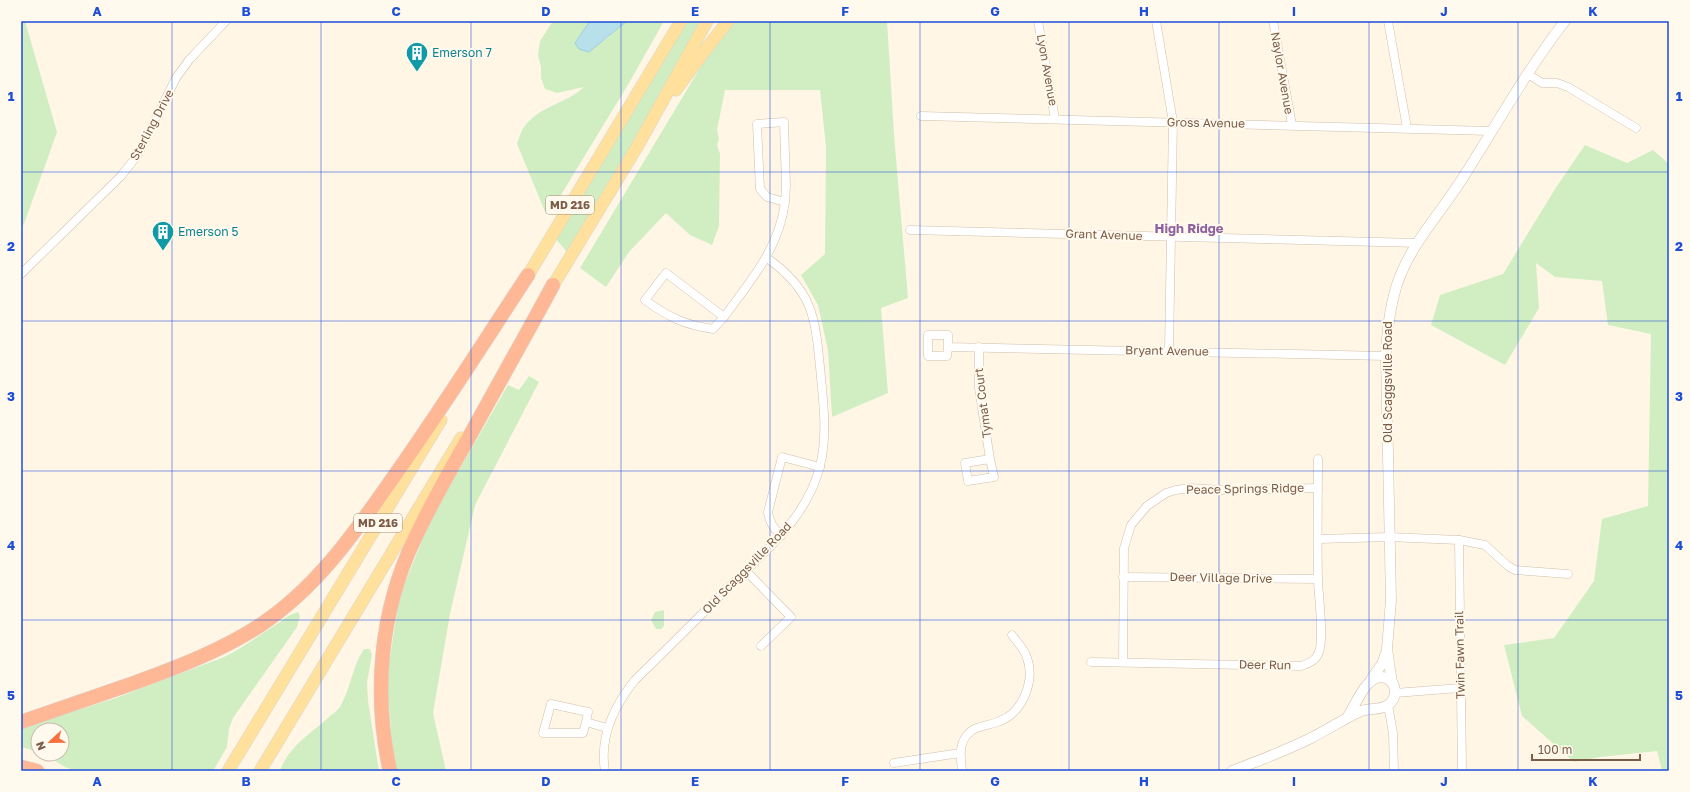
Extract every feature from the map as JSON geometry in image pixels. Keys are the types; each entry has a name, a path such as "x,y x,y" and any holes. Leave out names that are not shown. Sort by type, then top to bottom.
{"highway":[{"path":"21,722 198,659 260,625 295,598 322,572 347,543 422,437 528,275"},
{"path":"390,771 382,725 381,669 390,607 402,569 430,508 553,285"},
{"path":"21,767 37,771"}],"main road":[{"path":"613,135 672,21"},
{"name":"MD 216","path":"228,771 681,21"},
{"name":"MD 216","path":"260,771 636,147 708,21"},
{"path":"636,147 702,53 728,21"}],"street":[{"name":"Sterling Drive","path":"21,274 121,176 136,156 176,78 189,60 226,21"},
{"name":"Lyon Avenue","path":"1038,21 1055,119"},
{"path":"1156,21 1173,122 1169,351"},
{"name":"Naylor Avenue","path":"1273,21 1292,125"},
{"path":"1388,21 1407,128"},
{"name":"Old Scaggsville Road","path":"1372,678 1382,664 1387,649 1391,600 1386,356 1387,333 1392,302 1401,275 1418,243 1464,177 1491,130 1564,21"},
{"path":"1528,74 1542,83 1557,83 1568,87 1636,128"},
{"name":"Gross Avenue","path":"921,116 1491,130"},
{"path":"724,317 666,273 645,300 661,312 677,321 694,327 713,330 724,317 767,258 783,218 785,202 784,122 758,124 760,189 767,197 785,202"},
{"name":"Grant Avenue","path":"910,230 1418,243"},
{"name":"Old Scaggsville Road","path":"604,771 604,744 607,728 620,700 635,680 781,536 802,508 814,485 820,467 825,417 814,318 810,307 798,286 781,268 767,258"},
{"name":"Bryant Avenue","path":"948,346 1386,356"},
{"name":"Tymat Court","path":"979,347 979,388 990,459"},
{"path":"781,536 772,526 768,512 782,457 820,467"},
{"name":"Deer Run","path":"1091,662 1301,666 1316,659 1320,651 1321,640 1318,579 1318,459"},
{"name":"Peace Springs Ridge","path":"1123,662 1124,548 1126,536 1131,525 1147,506 1166,494 1176,490 1190,488 1222,490 1318,488"},
{"path":"1318,539 1389,537 1458,540 1485,545 1508,566 1515,570 1568,574"},
{"name":"Twin Fawn Trail","path":"1458,540 1462,771"},
{"path":"746,570 791,617 760,646"},
{"name":"Deer Village Drive","path":"1123,577 1318,579"},
{"path":"962,771 960,753 962,745 971,730 1007,717 1016,709 1024,698 1028,678 1027,657 1024,650 1012,635"},
{"name":"Old Scaggsville Road","path":"1387,649 1394,688"},
{"path":"1232,771 1242,769 1300,744 1364,709 1383,706 1394,699 1394,688 1386,678 1380,676 1372,678 1347,718"},
{"path":"1365,687 1364,693 1367,701 1371,705 1383,706"},
{"path":"1394,688 1460,688"},
{"path":"551,704 588,712 586,722 583,733 543,733 551,704"},
{"path":"1383,706 1394,733 1394,771"},
{"path":"586,722 607,728"},
{"path":"894,763 960,753"}],"green space":[{"path":"21,21 25,21 57,132 24,224 21,227"},
{"path":"553,21 590,21 575,43 605,40 627,21 664,21 629,83 550,213 546,214 517,144 523,129 537,114 577,93 584,87 557,93 545,89 541,78 541,67 538,55 540,41"},
{"path":"685,21 702,21 622,162 567,252 555,238"},
{"path":"735,21 887,21 894,135 908,298 881,308 888,393 832,417 828,350 818,305 801,275 825,254 826,147 820,90 725,90 717,130 719,139 717,145 720,154 719,226 712,245 690,235 666,213 629,252 606,287 580,268 706,58"},
{"path":"1585,145 1627,163 1653,150 1669,164 1669,771 1662,771 1657,751 1600,757 1574,762 1522,716 1504,645 1554,638 1594,581 1602,519 1648,506 1651,334 1608,325 1602,281 1555,277 1536,263 1539,308 1505,365 1431,325 1440,295 1503,274 1555,189"},
{"path":"529,376 539,382 475,505 450,614 433,713 446,771 397,771 392,744 387,678 399,598 429,523 447,487 458,472 508,385 519,390"},
{"path":"664,610 664,626 661,629 656,629 651,620 655,612"},
{"path":"298,612 300,616 297,627 233,718 229,729 227,747 213,771 76,771 57,762 70,762 70,722 40,722 116,698 224,657 244,646 294,613"},
{"path":"364,649 370,649 372,655 367,682 368,701 379,771 280,771 288,755 294,748 340,707"},
{"path":"30,725 30,750 21,747 21,728"}],"water":[{"path":"590,21 627,21 589,52 579,49 575,43"}],"place":[{"name":"Emerson 7","path":"417,72"},
{"name":"Emerson 5","path":"163,252"}],"district":[{"name":"High Ridge","path":"1189,228"}]}
